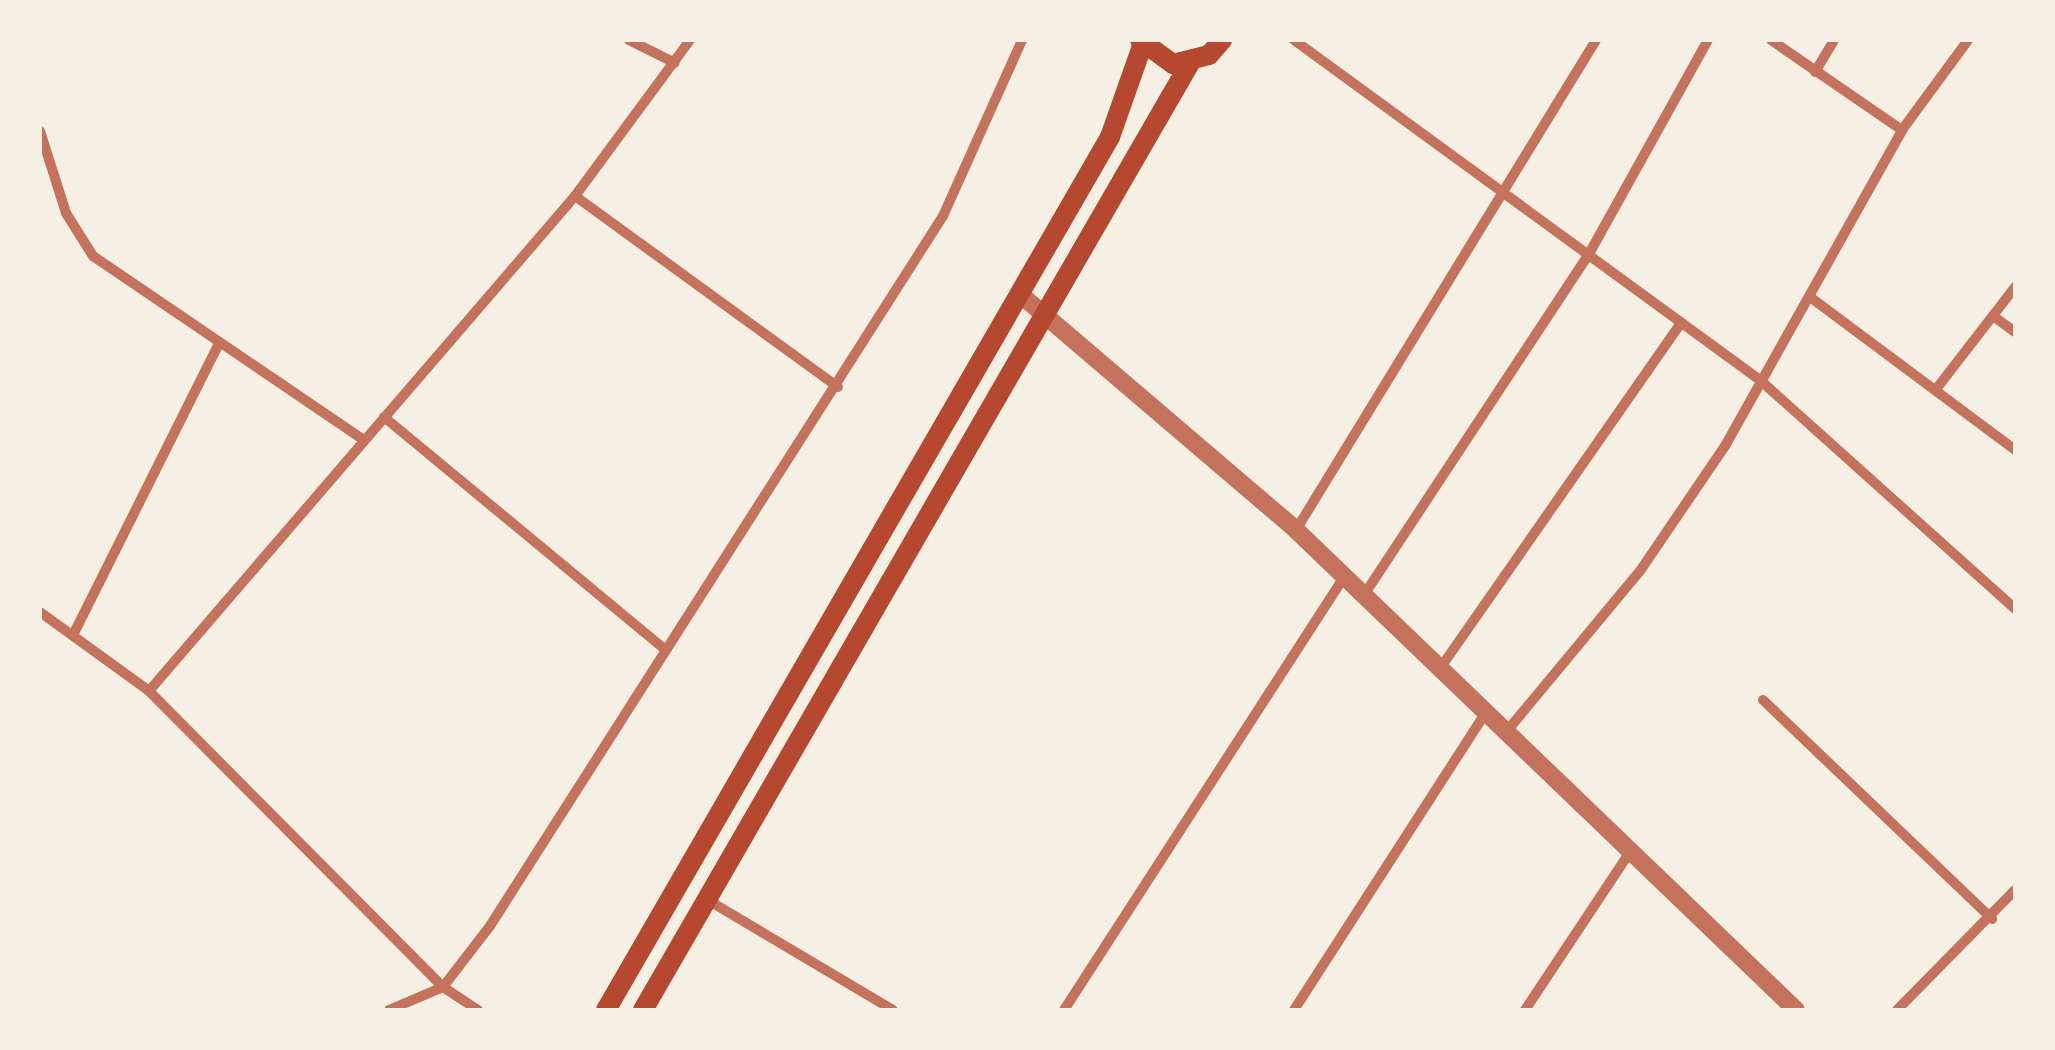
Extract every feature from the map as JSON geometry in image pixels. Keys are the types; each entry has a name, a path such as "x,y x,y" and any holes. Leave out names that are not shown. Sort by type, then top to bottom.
{"main road":[{"path":"643,1010 1190,64 1222,40"},
{"path":"606,1010 1110,137 1141,43 1158,59 1190,64"}],"street":[{"path":"628,40 675,62"},
{"path":"148,691 362,438 575,196 690,40"},
{"path":"389,1010 443,986 838,387 942,216 1022,40"},
{"path":"1294,40 1502,195 1590,252 1680,324 1760,380 2015,609"},
{"path":"1296,530 1596,40"},
{"path":"1364,595 1590,252 1708,40"},
{"path":"1772,40 1902,130"},
{"path":"1815,72 1834,40"},
{"path":"1507,731 1640,571 1810,296 1902,130 1968,40"},
{"path":"40,131 66,213 93,256 218,345 362,438"},
{"path":"575,196 838,387"},
{"path":"1936,388 2015,288"},
{"path":"1020,294 1296,530 1507,731 1628,855 1796,1010"},
{"path":"1810,296 2015,450"},
{"path":"1993,316 2015,332"},
{"path":"1442,668 1680,324"},
{"path":"73,635 218,345"},
{"path":"384,417 663,648"},
{"path":"1064,1010 1344,577"},
{"path":"40,612 148,691 443,986 478,1010"},
{"path":"1762,700 1992,919"},
{"path":"1294,1010 1486,712"},
{"path":"1526,1010 1628,855"},
{"path":"1897,1010 1992,919 2015,890"},
{"path":"706,899 893,1010"}]}
